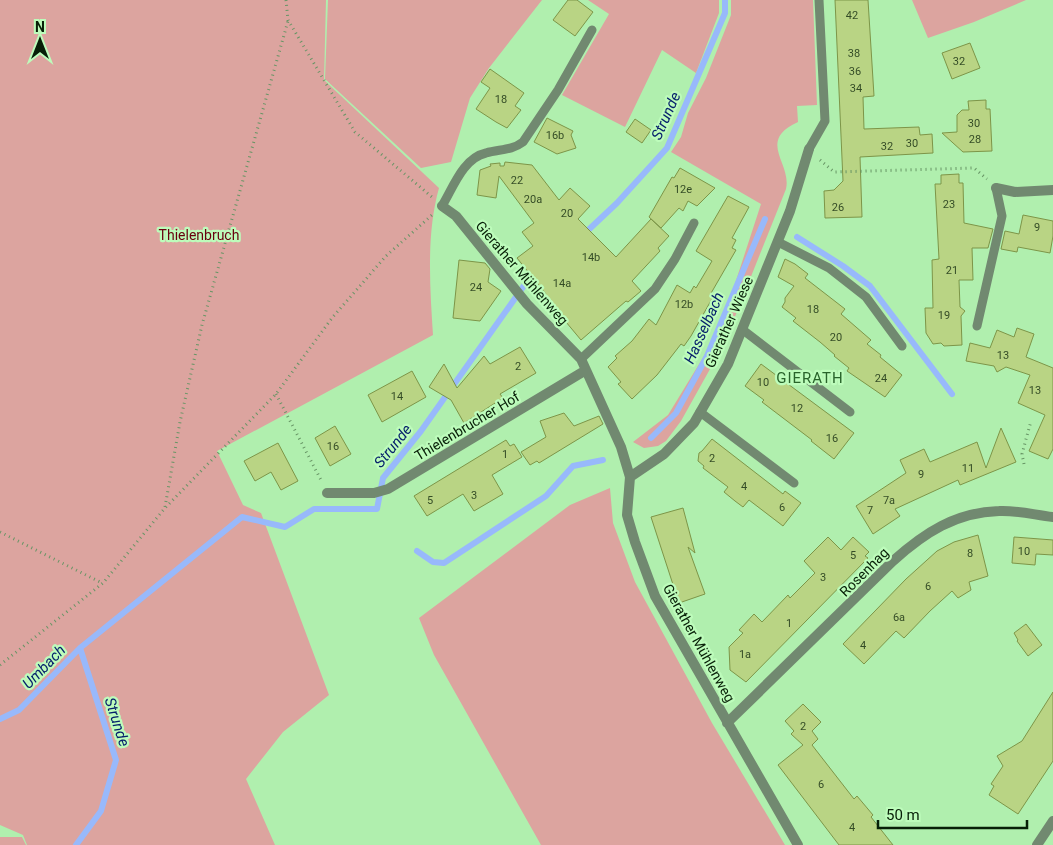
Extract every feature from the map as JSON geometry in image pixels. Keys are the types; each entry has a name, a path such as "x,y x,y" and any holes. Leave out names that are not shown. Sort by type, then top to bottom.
{"street":[{"name":"Gierather Wiese","path":"630,477 664,454 694,423 728,364 790,211 809,149"},
{"path":"996,188 1015,192 1053,190"},
{"name":"Gierather Mühlenweg","path":"442,206 456,216 528,304 581,359 621,447 630,477 627,515 655,596 798,845"},
{"name":"Thielenbrucher Hof","path":"327,493 374,493 388,489 586,370"},
{"name":"Rosenhag","path":"727,723 893,561 931,530 969,514 1000,510 1053,517"},
{"path":"1038,845 1053,821"}],"lane":[{"path":"809,149 826,121 819,0"},
{"path":"442,206 460,175 473,158 485,153 515,148 523,142 558,90 592,30"},
{"path":"977,326 1002,216 996,188"},
{"path":"581,359 655,289 675,259 694,223"},
{"path":"778,242 829,268 866,297 902,346"},
{"path":"743,330 850,412"},
{"path":"700,412 794,483"}],"path":[{"path":"165,508 180,422 202,325 288,20 286,0"},
{"path":"0,666 103,583 165,508 276,394 332,318 386,256 442,206 355,132 288,20"},
{"path":"809,149 834,172 974,168 996,188"},
{"path":"276,394 327,493"},
{"path":"1024,464 1022,454 1031,421"},
{"path":"0,532 103,583"}],"green space":[{"name":"Thielenbruch","path":"0,0 326,0 324,80 439,188 432,224 430,261 433,335 217,451 243,505 261,513 329,695 283,732 246,779 275,845 27,845 23,835 0,825"},
{"path":"328,0 542,0 489,68 470,98 451,162 421,168 325,79"},
{"path":"588,0 719,0 719,13 696,73 662,50 625,127 562,95 609,14"},
{"path":"731,0 813,0 817,105 797,106 798,122 786,129 779,137 777,145 787,179 786,189 724,344 681,421 666,441 658,446 644,448 633,442 668,415 704,356 729,302 761,204 671,152 681,137 688,113 706,78 731,15"},
{"path":"912,0 1026,0 974,22 928,38"},
{"path":"610,488 613,523 635,582 712,723 785,845 541,845 434,655 419,618 570,505"},
{"path":"0,837 22,837 26,845 0,845"}],"building":[{"path":"568,0 577,0 593,12 575,36 553,20"},
{"path":"835,0 868,0 874,96 863,97 864,129 919,127 920,135 932,134 933,153 860,157 862,217 825,218 824,191 834,190 843,181"},
{"path":"970,43 980,68 952,79 942,53"},
{"path":"490,69 524,93 515,106 521,110 507,128 476,109 490,88 481,82"},
{"path":"986,100 986,109 990,109 992,151 963,152 942,133 957,132 957,115 962,110 969,110 968,101"},
{"path":"547,118 573,131 571,135 576,148 557,154 534,142"},
{"path":"635,119 651,130 642,143 626,132"},
{"path":"505,162 532,165 559,200 570,188 590,206 578,219 616,257 651,219 669,236 658,248 660,251 632,281 641,291 628,302 626,301 581,340 561,316 557,320 539,301 546,294 517,258 533,246 522,232 534,223 499,176 496,198 477,195 480,170 491,166 490,164 500,163 500,166 504,166"},
{"path":"680,168 715,188 697,206 688,201 683,211 679,208 661,228 649,217 672,177 674,178"},
{"path":"959,174 959,183 963,183 964,223 993,229 988,248 972,248 973,280 959,280 960,307 965,311 961,316 962,345 944,346 941,343 933,344 926,333 925,308 933,308 932,260 939,259 935,184 941,184 941,175"},
{"path":"728,196 749,207 732,238 736,240 732,248 736,250 710,295 713,297 691,336 684,346 681,344 657,375 632,399 618,384 621,382 608,367 617,358 615,356 632,341 649,319 656,325 677,285 690,293 694,286 696,288 712,261 696,251"},
{"path":"1023,215 1053,221 1050,253 1018,247 1017,252 1001,249 1005,231 1019,234"},
{"path":"785,259 808,274 805,278 845,309 841,314 871,340 867,344 881,355 880,357 902,375 885,397 847,371 849,368 793,321 796,318 782,307 785,298 794,286 778,277"},
{"path":"459,260 485,263 490,269 488,282 501,291 480,321 453,318"},
{"path":"1017,328 1034,334 1026,357 1053,368 1053,449 1048,459 1029,451 1045,415 1018,403 1030,375 1006,367 997,372 994,366 966,361 970,343 990,348 997,330 1014,337"},
{"path":"520,347 536,373 500,394 503,398 464,423 451,400 429,387 444,364 457,388 484,356 490,364"},
{"path":"761,364 854,433 834,459 762,402 764,400 745,386"},
{"path":"412,371 426,397 382,422 368,395"},
{"path":"564,413 574,426 599,416 603,424 539,463 537,461 530,465 521,452 546,437 540,421"},
{"path":"335,426 351,454 330,466 315,438"},
{"path":"1001,428 1016,462 960,485 958,480 895,509 900,516 873,534 856,506 906,473 900,460 924,449 930,462 977,442 986,468"},
{"path":"712,439 783,494 785,491 801,503 783,526 749,500 743,507 724,492 728,487 703,468 704,466 698,461 699,453"},
{"path":"506,440 510,446 514,444 522,457 492,475 503,494 474,511 463,494 427,516 414,496"},
{"path":"278,443 298,481 281,490 271,472 255,481 244,461"},
{"path":"683,508 695,553 688,547 705,594 679,603 651,517"},
{"path":"978,535 988,576 969,582 971,590 958,598 952,591 904,638 896,631 864,664 843,644 906,579 937,551 954,542"},
{"path":"828,537 841,550 853,537 869,552 865,556 868,558 746,682 730,670 729,647 743,633 739,630 754,614 762,622 788,595 790,598 815,573 804,561"},
{"path":"1014,537 1053,540 1053,555 1036,554 1035,565 1012,563"},
{"path":"1026,624 1042,645 1028,656 1017,641 1014,633"},
{"path":"1053,692 1053,761 1018,814 989,795 994,786 991,784 1003,766 997,756 1022,741"},
{"path":"803,704 821,722 812,731 818,739 812,745 854,799 857,796 873,815 871,817 893,845 839,845 778,765 803,745 791,734 794,731 785,721"}],"waterway":[{"name":"Strunde","path":"583,235 617,203 667,148 725,13 725,0"},
{"name":"Hasselbach","path":"651,438 676,413 707,356 765,219"},
{"name":"Hasselbach","path":"797,237 843,266 870,286 952,394"},
{"name":"Strunde","path":"76,845 101,811 116,760 80,648 242,517 285,527 314,509 377,509 383,478 421,431 528,280 539,272"},
{"name":"Hasselbach","path":"417,551 433,562 444,563 546,496 573,466 603,460"},
{"name":"Umbach","path":"0,719 19,710 80,648"}],"district":[{"name":"GIERATH","path":"810,378"}]}
